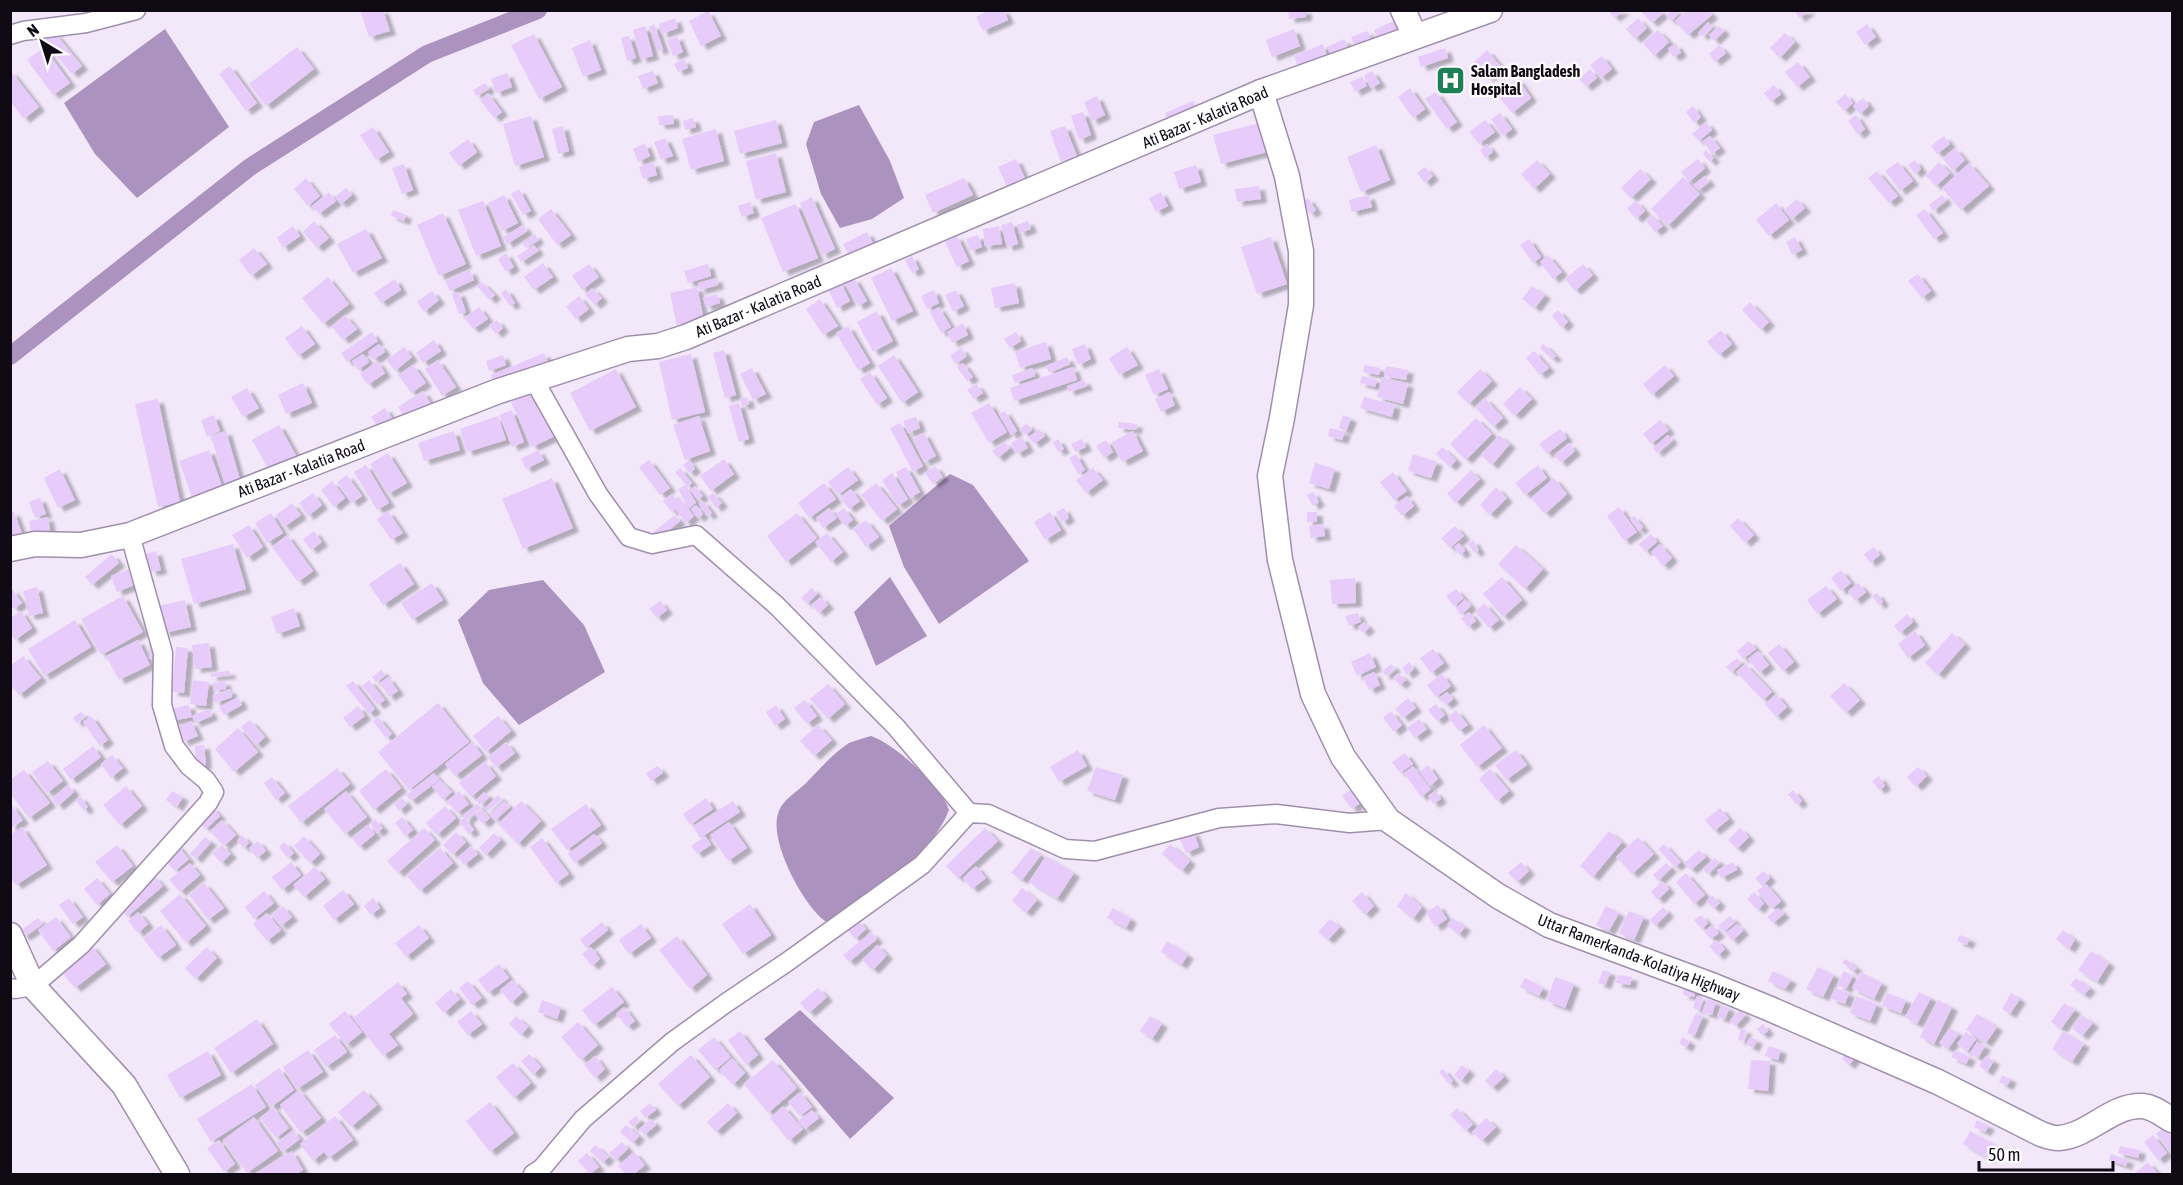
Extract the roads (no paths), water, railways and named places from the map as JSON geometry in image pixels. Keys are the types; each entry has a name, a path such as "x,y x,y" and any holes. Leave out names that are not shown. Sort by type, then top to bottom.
{"main road":[{"path":"1403,10 1415,36"},
{"name":"Ati Bazar - Kalatia Road","path":"10,549 35,544 81,545 130,535 496,392 628,349 658,346 686,337 1261,92 1490,10"},
{"name":"Uttar Ramerkanda-Kolatiya Highway","path":"1261,92 1287,176 1301,251 1301,305 1270,476 1280,560 1313,694 1343,757 1388,820 1498,896 1549,925 1768,1008 1938,1082 2041,1134 2059,1138 2067,1136 2123,1109 2142,1106 2152,1108 2172,1120"},
{"path":"10,935 22,987 124,1085 177,1174"}],"street":[{"path":"10,35 23,31 86,23 136,10"},
{"path":"534,380 598,494 629,537 652,544 696,535 777,606 896,727 969,813 988,814 1065,849 1095,851 1219,818 1276,814 1350,822 1388,820"},
{"path":"22,987 81,945 208,803 214,792 206,780 189,766 174,746 162,705 163,653 130,535"},
{"path":"533,1174 542,1168 583,1119 672,1042 922,865 969,813"}],"waterway":[{"path":"10,356 250,167 427,54 538,10"}],"place":[{"name":"Salam Bangladesh Hospital","path":"1450,80"}]}
